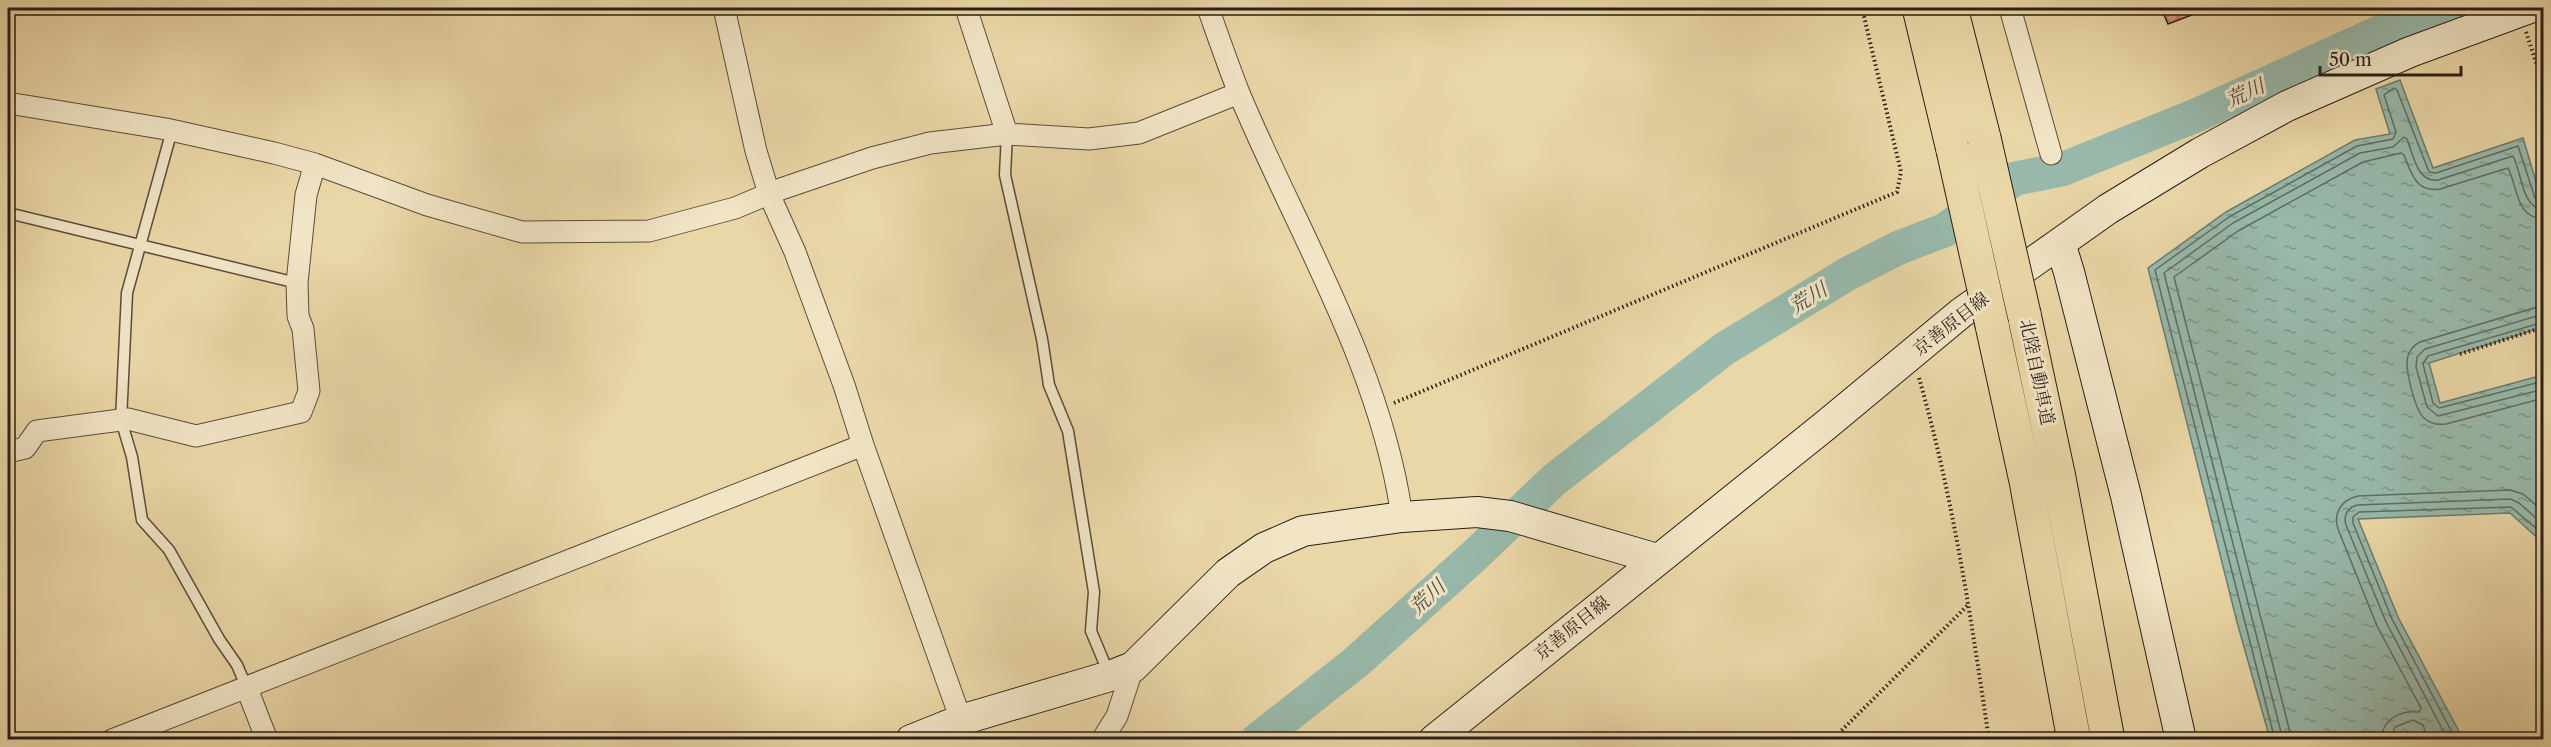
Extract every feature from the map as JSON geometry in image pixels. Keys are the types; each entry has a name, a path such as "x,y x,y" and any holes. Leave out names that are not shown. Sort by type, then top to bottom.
{"highway":[{"name":"北陸自動車道","path":"1918,8 1953,150 2026,481 2074,740"},
{"name":"北陸自動車道","path":"1951,8 1984,138 2024,314 2059,478 2108,740"}],"main road":[{"name":"京善原目線","path":"1434,740 1961,313 2108,209 2200,153 2287,106 2410,51 2524,10"},
{"path":"2060,243 2126,496 2181,740"},
{"path":"911,740 961,720 1122,672 1228,573 1264,548 1303,531 1402,517 1477,512 1510,516 1657,559"}],"street":[{"path":"724,8 756,151 769,194 795,252 844,385 863,445 961,720"},
{"path":"966,8 1007,134"},
{"path":"1208,8 1239,93 1329,289 1377,411 1396,480 1402,517"},
{"path":"2010,8 2051,154"},
{"path":"8,103 172,130 315,164 427,205 522,232 649,231 735,208 872,158 930,143 1007,134 1089,139 1139,133 1239,93"},
{"path":"8,452 25,448 37,431 128,419 168,427 196,436 301,412 309,391 303,329 298,316 297,283 306,195 315,164"},
{"path":"112,740 863,445"},
{"path":"1102,740 1117,716 1122,672"},
{"path":"246,686 267,740"}],"lane":[{"path":"172,130 127,293 121,420 132,457 142,520 168,550 219,639 237,665 246,686"},
{"path":"1007,134 1005,175 1042,339 1049,385 1068,431 1094,592 1091,631 1122,672"},
{"path":"8,213 297,283"}],"path":[{"path":"1377,411 1897,192 1901,172 1862,8"},
{"path":"2524,10 2544,86"},
{"path":"2460,354 2544,327"},
{"path":"1912,354 1932,421 1969,605 1989,740"},
{"path":"1832,740 1969,605"}],"water":[{"path":"2400,80 2433,168 2523,138 2543,205 2543,327 2429,363 2440,403 2543,375 2543,543 2510,513 2358,519 2398,617 2463,739 2415,739 2412,733 2398,740 2270,739 2237,622 2148,268 2226,212 2355,140 2390,134 2376,89"}],"building":[{"path":"2161,8 2210,8 2168,24"}],"waterway":[{"name":"荒川","path":"1257,740 1355,663 1473,557 1555,479 1724,349 1849,273 1898,248 1945,230 2014,179 2063,169 2197,115 2380,32 2449,8"}]}
